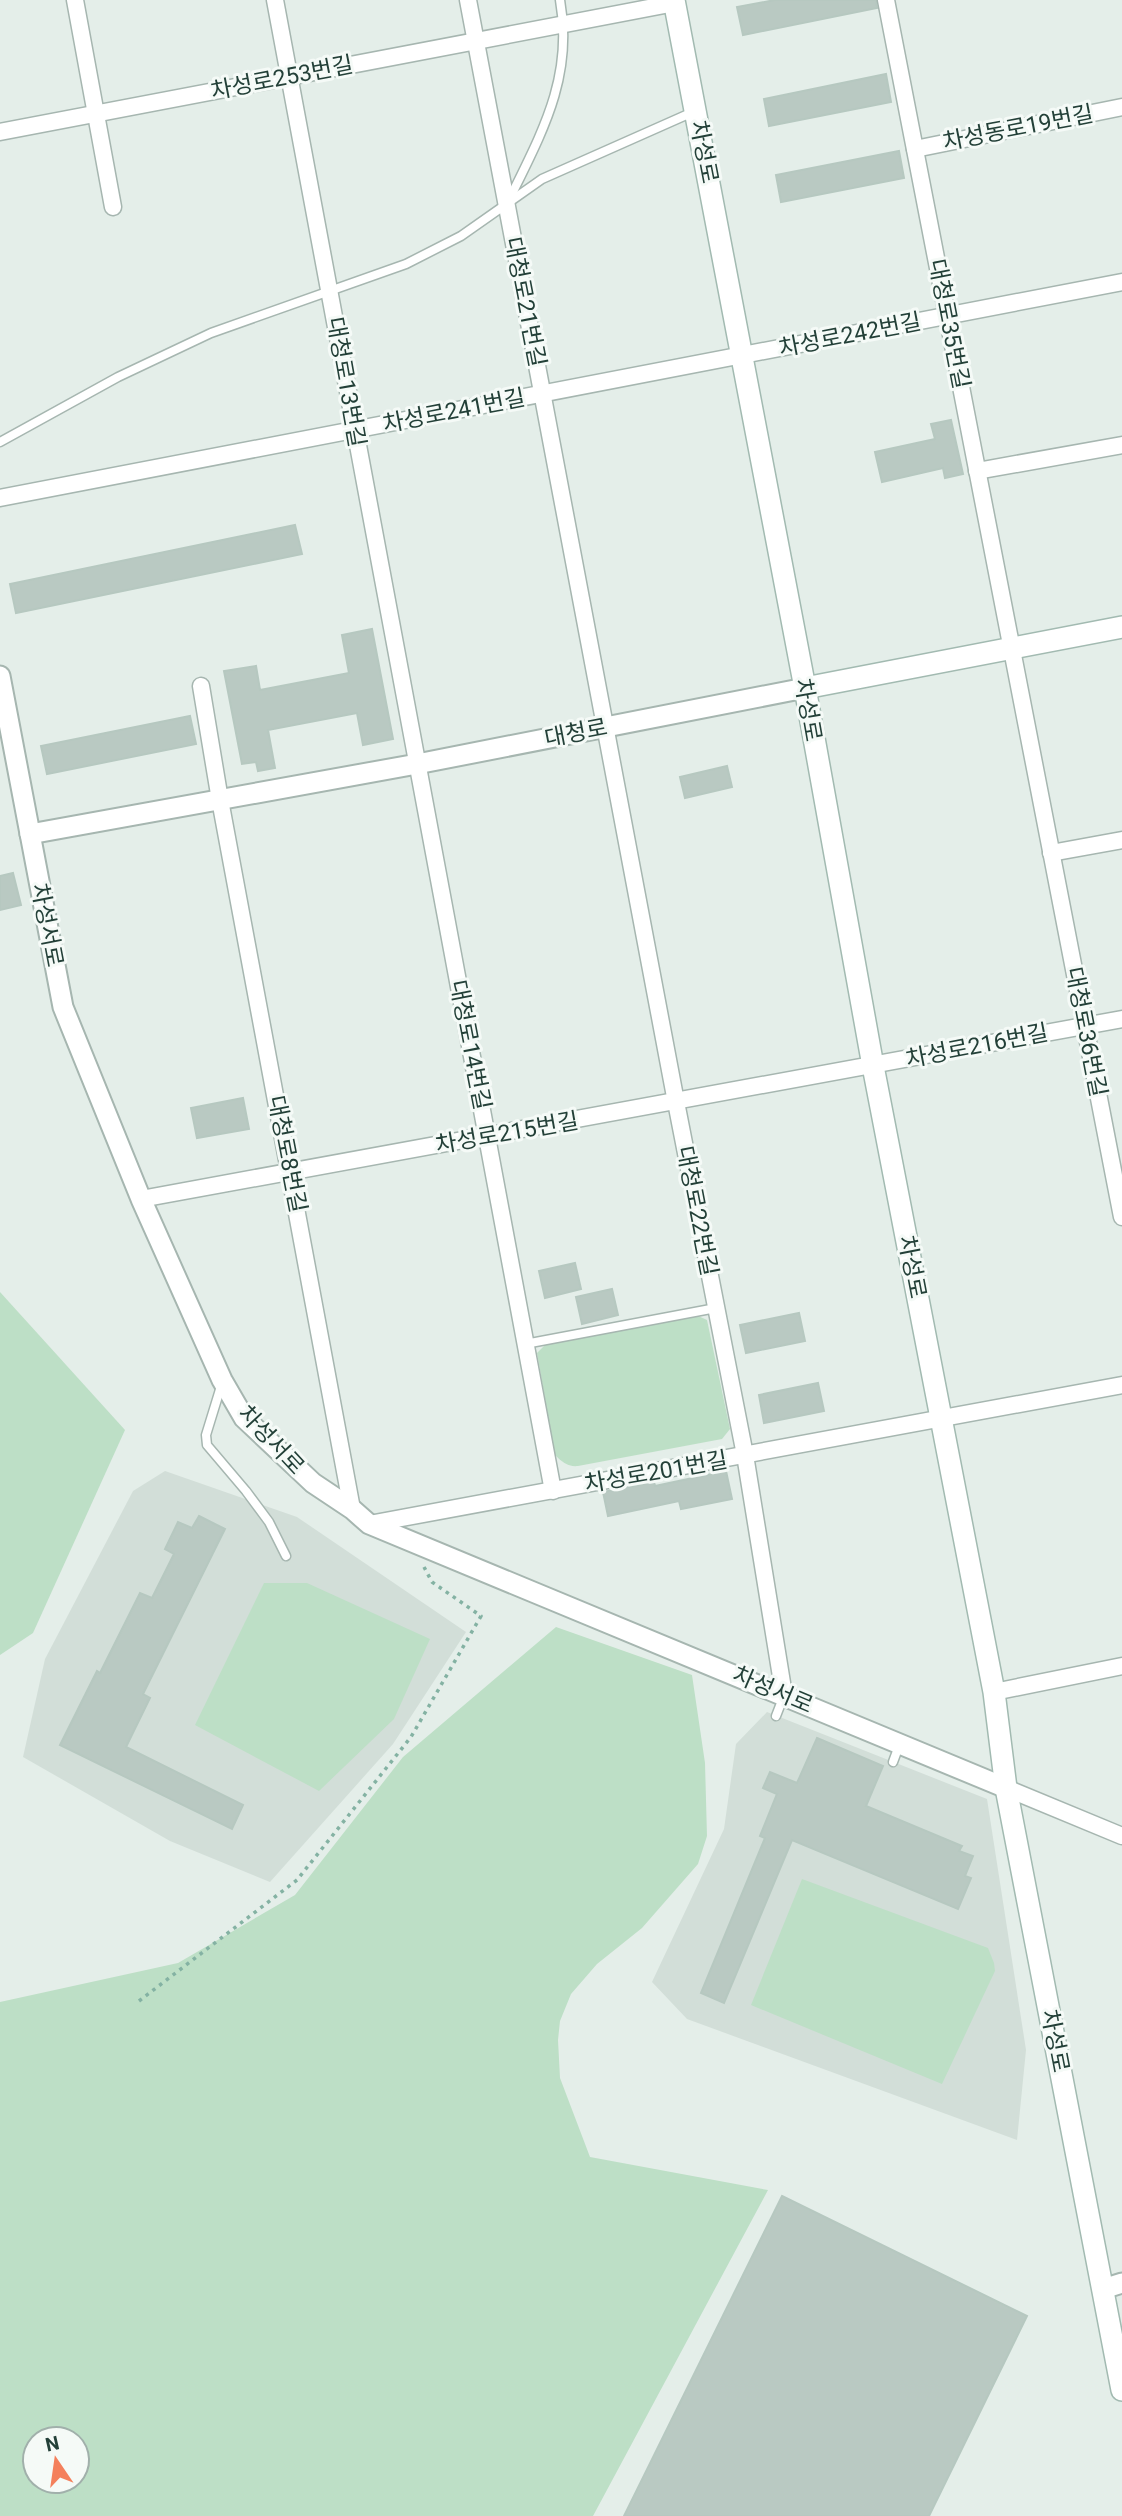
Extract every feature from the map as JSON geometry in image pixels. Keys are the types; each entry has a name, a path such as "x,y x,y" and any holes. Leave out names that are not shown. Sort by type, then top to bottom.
{"main road":[{"name":"차성로","path":"675,1 873,1066 943,1419 993,1692 1006,1788 1112,2286 1122,2390"},
{"name":"대청로","path":"804,688 1122,627"}],"street":[{"path":"75,0 113,207"},
{"name":"대청로13번길","path":"275,0 417,764"},
{"name":"대청로21번길","path":"467,0 605,728"},
{"name":"대청로35번길","path":"886,0 1011,648"},
{"name":"차성로253번길","path":"0,132 675,1"},
{"name":"차성동로19번길","path":"915,149 1122,107"},
{"name":"차성로242번길","path":"742,356 1122,282"},
{"name":"차성로241번길","path":"0,498 742,356"},
{"path":"976,471 1122,445"},
{"name":"대청로36번길","path":"1011,648 1122,1213"},
{"name":"차성서로","path":"0,676 63,1007 141,1199 222,1380 244,1418 313,1483 369,1524 1006,1788"},
{"name":"대청로8번길","path":"201,685 352,1509"},
{"name":"대청로","path":"30,834 417,764 804,688"},
{"name":"대청로22번길","path":"605,728 745,1455 784,1695"},
{"name":"대청로14번길","path":"417,764 553,1491"},
{"path":"1051,853 1122,840"},
{"name":"차성로216번길","path":"873,1066 1122,1019"},
{"name":"차성로215번길","path":"141,1199 873,1066"},
{"path":"943,1419 1122,1385"},
{"name":"차성로201번길","path":"369,1524 943,1419"},
{"path":"993,1692 1122,1667"},
{"path":"1006,1788 1122,1836"}],"lane":[{"path":"507,205 554,101 565,53 565,24 560,0"},
{"path":"0,442 118,377 211,333 406,264 461,236 542,179 696,110"},
{"path":"525,1344 716,1308"},
{"path":"222,1380 206,1435 207,1445 269,1522 286,1556"},
{"path":"776,1716 784,1695"},
{"path":"893,1762 900,1743"}],"path":[{"path":"139,2001 297,1880 411,1737 481,1616 432,1582 409,1540"}],"shaded area":[{"path":"165,1471 297,1517 466,1632 393,1744 270,1882 170,1841 23,1757 45,1659 133,1491"},
{"path":"767,1712 987,1799 1026,2050 1017,2140 687,2019 652,1982 724,1829 736,1744"}],"green space":[{"path":"0,1292 125,1430 33,1633 0,1655"},
{"path":"696,1315 707,1320 730,1429 722,1439 578,1466 565,1464 555,1455 537,1353 548,1342"},
{"path":"264,1583 307,1583 430,1639 394,1719 319,1791 195,1725"},
{"path":"556,1627 692,1675 705,1763 707,1836 698,1864 642,1928 597,1964 571,1994 560,2021 560,2078 590,2157 768,2190 593,2516 0,2516 0,2002 178,1963 295,1895 403,1757"},
{"path":"802,1879 988,1948 995,1971 942,2084 751,2005"}],"building":[{"path":"775,0 876,0 877,8 743,35 737,7"},
{"path":"886,74 891,102 769,126 764,99"},
{"path":"899,151 904,178 781,202 776,175"},
{"path":"951,420 963,474 945,478 943,468 882,482 875,452 935,439 931,424"},
{"path":"295,525 302,554 16,613 10,584"},
{"path":"372,629 393,739 363,745 357,713 268,730 275,768 258,771 256,762 242,764 224,671 256,666 260,690 349,673 342,635"},
{"path":"190,716 196,744 47,774 41,746"},
{"path":"727,766 732,787 685,798 680,777"},
{"path":"13,873 21,905 0,910 0,876"},
{"path":"243,1098 249,1129 197,1138 191,1108"},
{"path":"575,1263 581,1289 545,1298 539,1271"},
{"path":"612,1289 618,1315 582,1324 576,1297"},
{"path":"799,1313 805,1341 746,1353 740,1325"},
{"path":"818,1383 824,1411 764,1423 759,1395"},
{"path":"726,1471 732,1499 681,1509 679,1501 608,1516 603,1492 654,1482 655,1486"},
{"path":"199,1516 225,1529 143,1694 150,1698 126,1747 243,1805 232,1829 60,1745 140,1593 152,1598 174,1554 165,1549 178,1522 192,1528"},
{"path":"817,1738 883,1766 866,1806 962,1846 959,1851 973,1856 965,1876 971,1878 958,1909 792,1840 724,2003 701,1993 765,1838 760,1836 777,1794 763,1788 770,1772 797,1783"},
{"path":"782,2196 1027,2316 929,2516 624,2516"}]}
